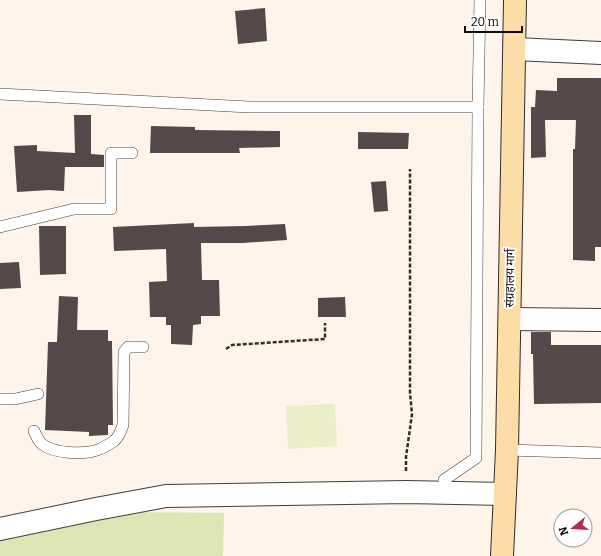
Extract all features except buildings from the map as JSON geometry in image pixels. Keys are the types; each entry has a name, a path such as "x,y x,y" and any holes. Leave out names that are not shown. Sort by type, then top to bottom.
{"main road":[{"name":"संग्रहालय मार्ग","path":"502,556 510,319 515,0"}],"street":[{"path":"515,49 601,53"},
{"path":"510,319 601,320"},
{"path":"0,529 166,496 407,492 505,494"}],"lane":[{"path":"445,493 444,480 476,458 480,0"},
{"path":"0,94 249,107 478,107"},
{"path":"0,227 74,208 111,209 111,153 132,153"},
{"path":"34,431 41,444 52,449 68,452 84,452 100,449 114,440 124,425 124,352 128,347 143,346"},
{"path":"0,400 15,399 38,394"},
{"path":"506,450 601,453"}],"path":[{"path":"407,492 406,457 412,414 410,386 410,169"},
{"path":"226,349 232,345 325,339 325,323"}],"green space":[{"path":"335,404 337,446 288,449 286,406"},
{"path":"126,512 224,513 223,556 0,556 0,540 56,525"}]}
